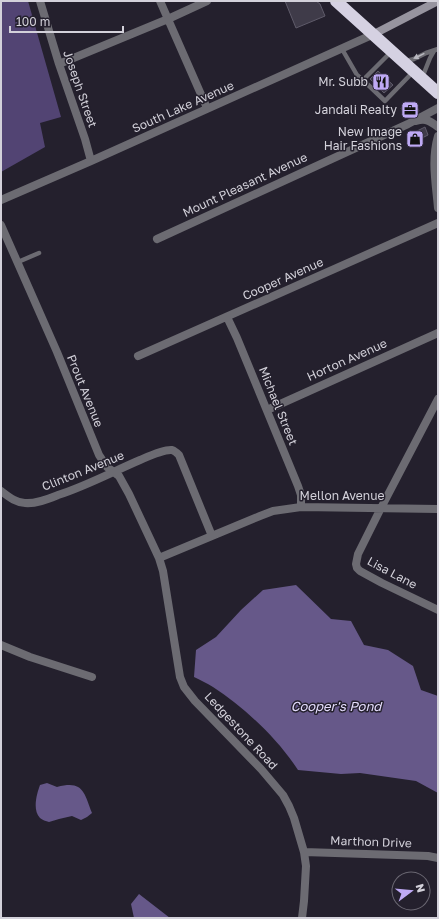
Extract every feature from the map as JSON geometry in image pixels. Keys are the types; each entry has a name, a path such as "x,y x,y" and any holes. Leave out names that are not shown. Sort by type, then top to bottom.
{"highway":[{"path":"337,1 438,93"}],"street":[{"name":"Joseph Street","path":"40,1 91,161"},
{"path":"160,1 207,108"},
{"path":"374,34 428,3 438,1"},
{"path":"59,64 202,2"},
{"name":"South Lake Avenue","path":"1,200 374,34"},
{"name":"Mount Pleasant Avenue","path":"157,239 408,124 438,108"},
{"name":"Mount Pleasant Avenue","path":"408,124 422,119 430,121 438,127"},
{"path":"438,139 435,146 434,170 438,208"},
{"name":"Cooper Avenue","path":"138,356 438,223"},
{"name":"Prout Avenue","path":"1,225 57,352 99,455 107,467 119,476 159,558"},
{"name":"Michael Street","path":"227,317 298,486 301,495 301,507"},
{"name":"Horton Avenue","path":"267,410 438,333"},
{"path":"381,508 436,408 438,399"},
{"name":"Clinton Avenue","path":"1,491 12,499 20,502 27,503 44,500 76,489 151,456 169,450 176,452 178,455 212,536"},
{"name":"Mellon Avenue","path":"159,558 273,511 301,507 438,509"},
{"name":"Lisa Lane","path":"381,508 358,554 356,564 358,568 360,571 382,583 438,610"},
{"name":"Ledgestone Road","path":"159,558 163,571 180,677 184,687 195,701 261,769 282,795 294,818 304,852 306,866 302,918"},
{"path":"1,645 30,657 92,677"},
{"name":"Marthon Drive","path":"304,852 428,856 438,858"}],"lane":[{"path":"342,49 357,75 385,101 418,74 436,50"},
{"path":"404,62 436,50"},
{"path":"363,80 392,51"},
{"path":"18,262 39,253"}],"shaded area":[{"path":"1,1 28,1 61,117 40,123 45,147 1,172"}],"water":[{"name":"Cooper's Pond","path":"296,585 331,619 351,621 364,645 388,650 413,666 421,690 438,696 438,793 416,781 360,773 341,774 298,770 290,758 260,724 225,695 194,677 196,650 216,637 241,610 263,590"},
{"path":"47,783 57,787 72,785 77,787 87,799 92,813 81,820 72,816 49,822 41,819 36,811 37,797 40,785"},
{"path":"139,894 170,918 134,918 131,904"}],"building":[{"path":"285,1 316,1 320,4 325,16 296,28"},
{"name":"Mr. Subb","path":"378,71 393,85 384,93 370,79"},
{"name":"Jandali Realty","path":"415,102 419,111 405,117 401,108"},
{"name":"New Image Hair Fashions","path":"425,127 428,135 412,143 409,135"}],"place":[{"name":"Mr. Subb","path":"381,82"},
{"name":"Jandali Realty","path":"410,110"},
{"name":"New Image Hair Fashions","path":"415,139"}]}
